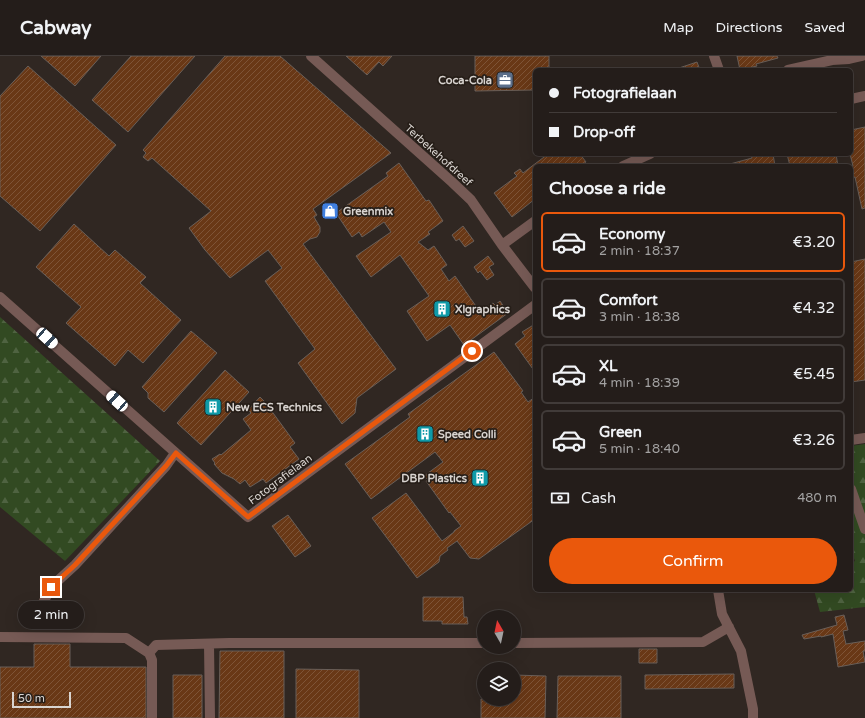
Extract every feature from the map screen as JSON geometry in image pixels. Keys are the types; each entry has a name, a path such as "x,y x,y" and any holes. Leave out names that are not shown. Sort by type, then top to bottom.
{"street":[{"name":"Terbekehofdreef","path":"311,56 471,200 502,245 533,285"},
{"path":"714,56 718,68"},
{"path":"797,68 832,60 849,59 862,56"},
{"path":"853,99 865,96"},
{"path":"628,164 646,156"},
{"path":"502,245 533,222"},
{"name":"Fotografielaan","path":"0,297 248,517 533,306"},
{"path":"853,440 865,438"},
{"path":"43,603 51,587 75,565 166,466 176,453"},
{"path":"853,495 865,529"},
{"path":"718,592 722,614 741,651 753,709 753,718"},
{"path":"521,643 703,642 729,627"},
{"path":"0,637 126,638 149,653 152,660 152,718"},
{"path":"149,653 156,645 477,643"},
{"path":"209,644 210,718"}],"green space":[{"path":"0,317 160,461 65,561 0,507"},
{"path":"865,444 865,607 820,612 815,592 853,592 853,562 855,561 853,556 853,446"}],"building":[{"path":"41,56 101,56 75,86"},
{"path":"131,56 195,56 128,132 92,100"},
{"path":"225,56 280,56 391,153 313,209 317,215 314,217 320,227 320,232 317,237 310,239 303,244 396,369 357,398 355,413 342,424 298,363 315,349 265,281 282,268 268,250 230,278 205,250 189,228 211,211 152,158 148,161 143,157 146,153 143,150"},
{"path":"346,56 392,56 383,66 379,62 367,75"},
{"name":"Coca-Cola","path":"475,56 549,56 549,68 533,68 533,90 475,91"},
{"path":"737,56 777,56 778,58 756,64 757,66 740,68"},
{"path":"697,62 699,68 679,68"},
{"path":"28,66 116,145 40,231 0,196 0,96"},
{"path":"865,127 865,208 862,209 855,177 853,178 853,164 850,156 853,156 853,130"},
{"path":"545,156 582,156 586,162 583,164 535,164"},
{"path":"752,156 773,156 775,164 730,164 752,158"},
{"path":"788,156 836,156 838,164 790,164"},
{"path":"399,163 426,201 429,200 443,221 428,232 430,234 418,242 428,250 434,246 447,265 441,269 449,281 455,276 480,312 493,303 495,305 500,301 508,313 464,345 450,325 427,341 407,311 429,296 400,255 371,277 356,256 391,232 384,222 362,237 359,232 352,237 336,213 388,176 386,173"},
{"path":"533,165 533,201 512,217 494,193 517,176 514,173 520,169 523,173"},
{"path":"74,224 109,256 115,250 146,277 140,283 181,320 143,363 128,350 115,366 66,323 81,307 36,267"},
{"path":"463,226 474,241 465,247 459,239 456,241 452,235"},
{"path":"488,256 494,264 489,267 494,275 487,280 480,271 478,273 474,267"},
{"path":"865,259 865,380 853,382 853,262"},
{"path":"533,325 533,369 515,344 525,336 522,332"},
{"path":"191,331 217,353 164,412 148,398 148,393 142,387"},
{"path":"494,352 523,391 521,392 528,402 533,398 533,520 479,559 470,558 457,541 447,548 448,550 440,556 439,562 417,578 372,518 406,493 442,541 454,532 461,526 450,512 449,513 424,476 443,462 435,452 371,499 345,464 410,417 408,414"},
{"name":"New ECS Technics","path":"225,370 249,392 201,445 177,423"},
{"path":"260,397 295,443 290,447 299,459 266,483 263,479 250,487 245,480 240,484 222,473 214,464 215,463 212,459 220,454 221,455 251,430 243,419 251,413 248,410"},
{"path":"288,515 311,546 295,557 272,526"},
{"path":"423,597 463,597 464,617 467,617 468,624 442,624 442,621 423,621"},
{"path":"844,615 848,630 843,631 846,644 865,641 865,651 863,651 865,662 838,667 833,634 804,639 802,635 837,625 835,617"},
{"path":"34,644 70,644 70,667 146,667 146,718 0,718 0,667 34,667"},
{"path":"639,649 657,649 657,663 639,663"},
{"path":"220,651 284,651 284,718 219,718"},
{"path":"296,669 359,670 359,718 296,718"},
{"path":"734,674 734,688 645,689 645,675"},
{"path":"173,675 202,675 202,718 173,718"},
{"path":"521,675 546,676 545,718 481,718 481,706 521,706"},
{"path":"558,676 621,676 621,718 557,718"}],"place":[{"name":"Coca-Cola","path":"505,80"},
{"name":"Greenmix","path":"330,211"},
{"name":"Xlgraphics","path":"442,309"},
{"name":"New ECS Technics","path":"213,407"},
{"name":"Speed Colli","path":"425,434"},
{"name":"DBP Plastics","path":"480,478"}],"route":[{"path":"51,587 75,565 166,466 176,453 248,517 472,351"}]}
